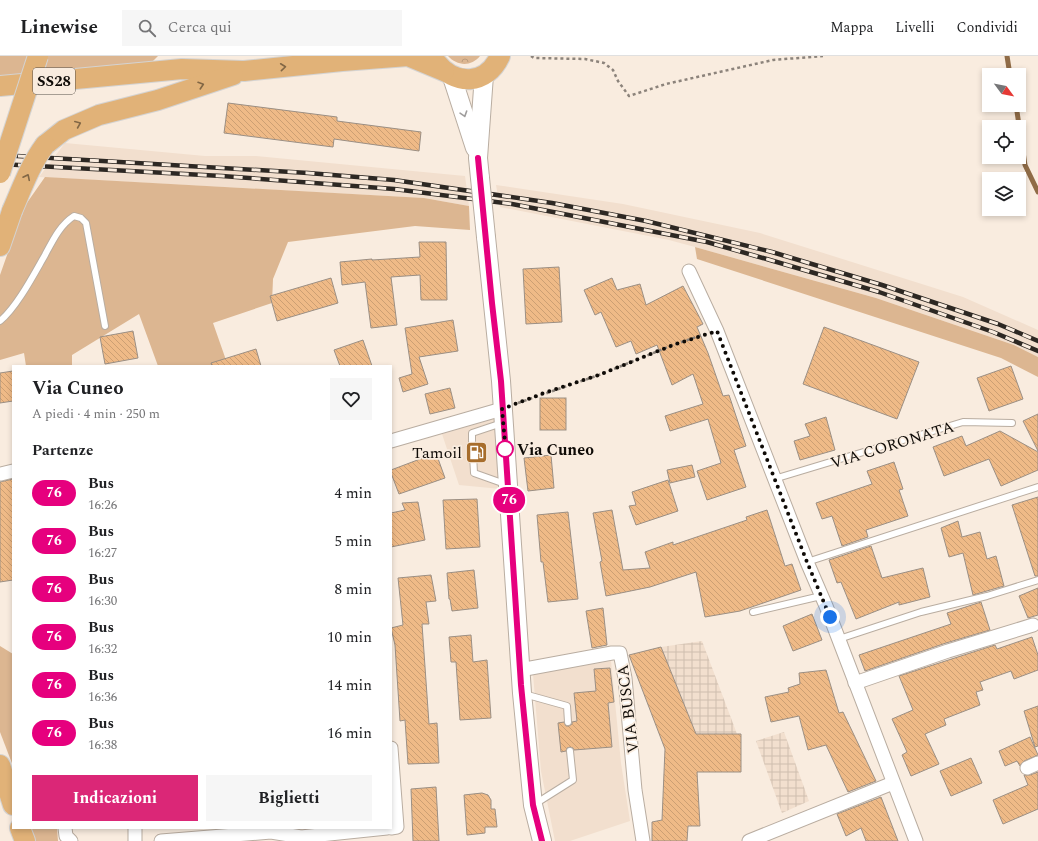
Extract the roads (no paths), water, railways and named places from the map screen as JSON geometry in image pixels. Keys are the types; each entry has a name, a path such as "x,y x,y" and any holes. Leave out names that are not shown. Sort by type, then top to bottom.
{"main road":[{"path":"0,173 38,56"},
{"name":"SS28","path":"182,69 221,56"},
{"name":"SS28","path":"0,86 182,69 244,71 408,56 443,68"},
{"path":"443,68 463,79 474,79 491,70 497,63 500,56"},
{"path":"443,68 478,158"},
{"path":"0,246 12,211 38,155 45,145 64,130 99,115 158,100 244,71"},
{"path":"484,75 478,158 503,416 522,693 533,805 542,841"},
{"path":"0,765 12,802"},
{"path":"20,829 25,841"}],"street":[{"path":"688,271 717,331 774,480 822,596 916,841"},
{"path":"392,441 503,416"},
{"path":"855,683 948,651 1033,625"},
{"name":"VIA BUSCA","path":"520,670 612,653 620,653 625,678 636,790 643,841"},
{"path":"392,764 396,827 392,828"},
{"path":"750,841 893,783"},
{"path":"64,829 66,836 71,841"},
{"path":"135,829 136,841"},
{"path":"161,841 271,832 277,830 301,837 377,829"},
{"path":"277,830 291,841"}],"lane":[{"path":"0,321 17,300 55,237 66,222 74,216 80,218 86,223 105,326"},
{"path":"472,441 472,433 503,416"},
{"name":"VIA CORONATA","path":"774,480 964,422 1012,423"},
{"path":"473,454 474,473 508,485"},
{"path":"807,562 1038,487"},
{"path":"838,639 921,612 987,596 1038,580"},
{"path":"753,612 822,596"},
{"path":"522,693 567,706 568,722"},
{"path":"533,805 573,780 570,751"}],"waterway":[{"path":"1007,56 1009,68"},
{"path":"1017,112 1025,165 1038,192"}],"railway":[{"path":"0,155 308,173 394,180 552,203 646,221 772,252 882,285 998,324 1038,341"},
{"path":"0,164 222,176 394,189 512,204 707,242 879,292 993,332 1038,351"}],"place":[{"name":"Via Cuneo","path":"505,449"},
{"name":"Tamoil","path":"477,452"}]}
